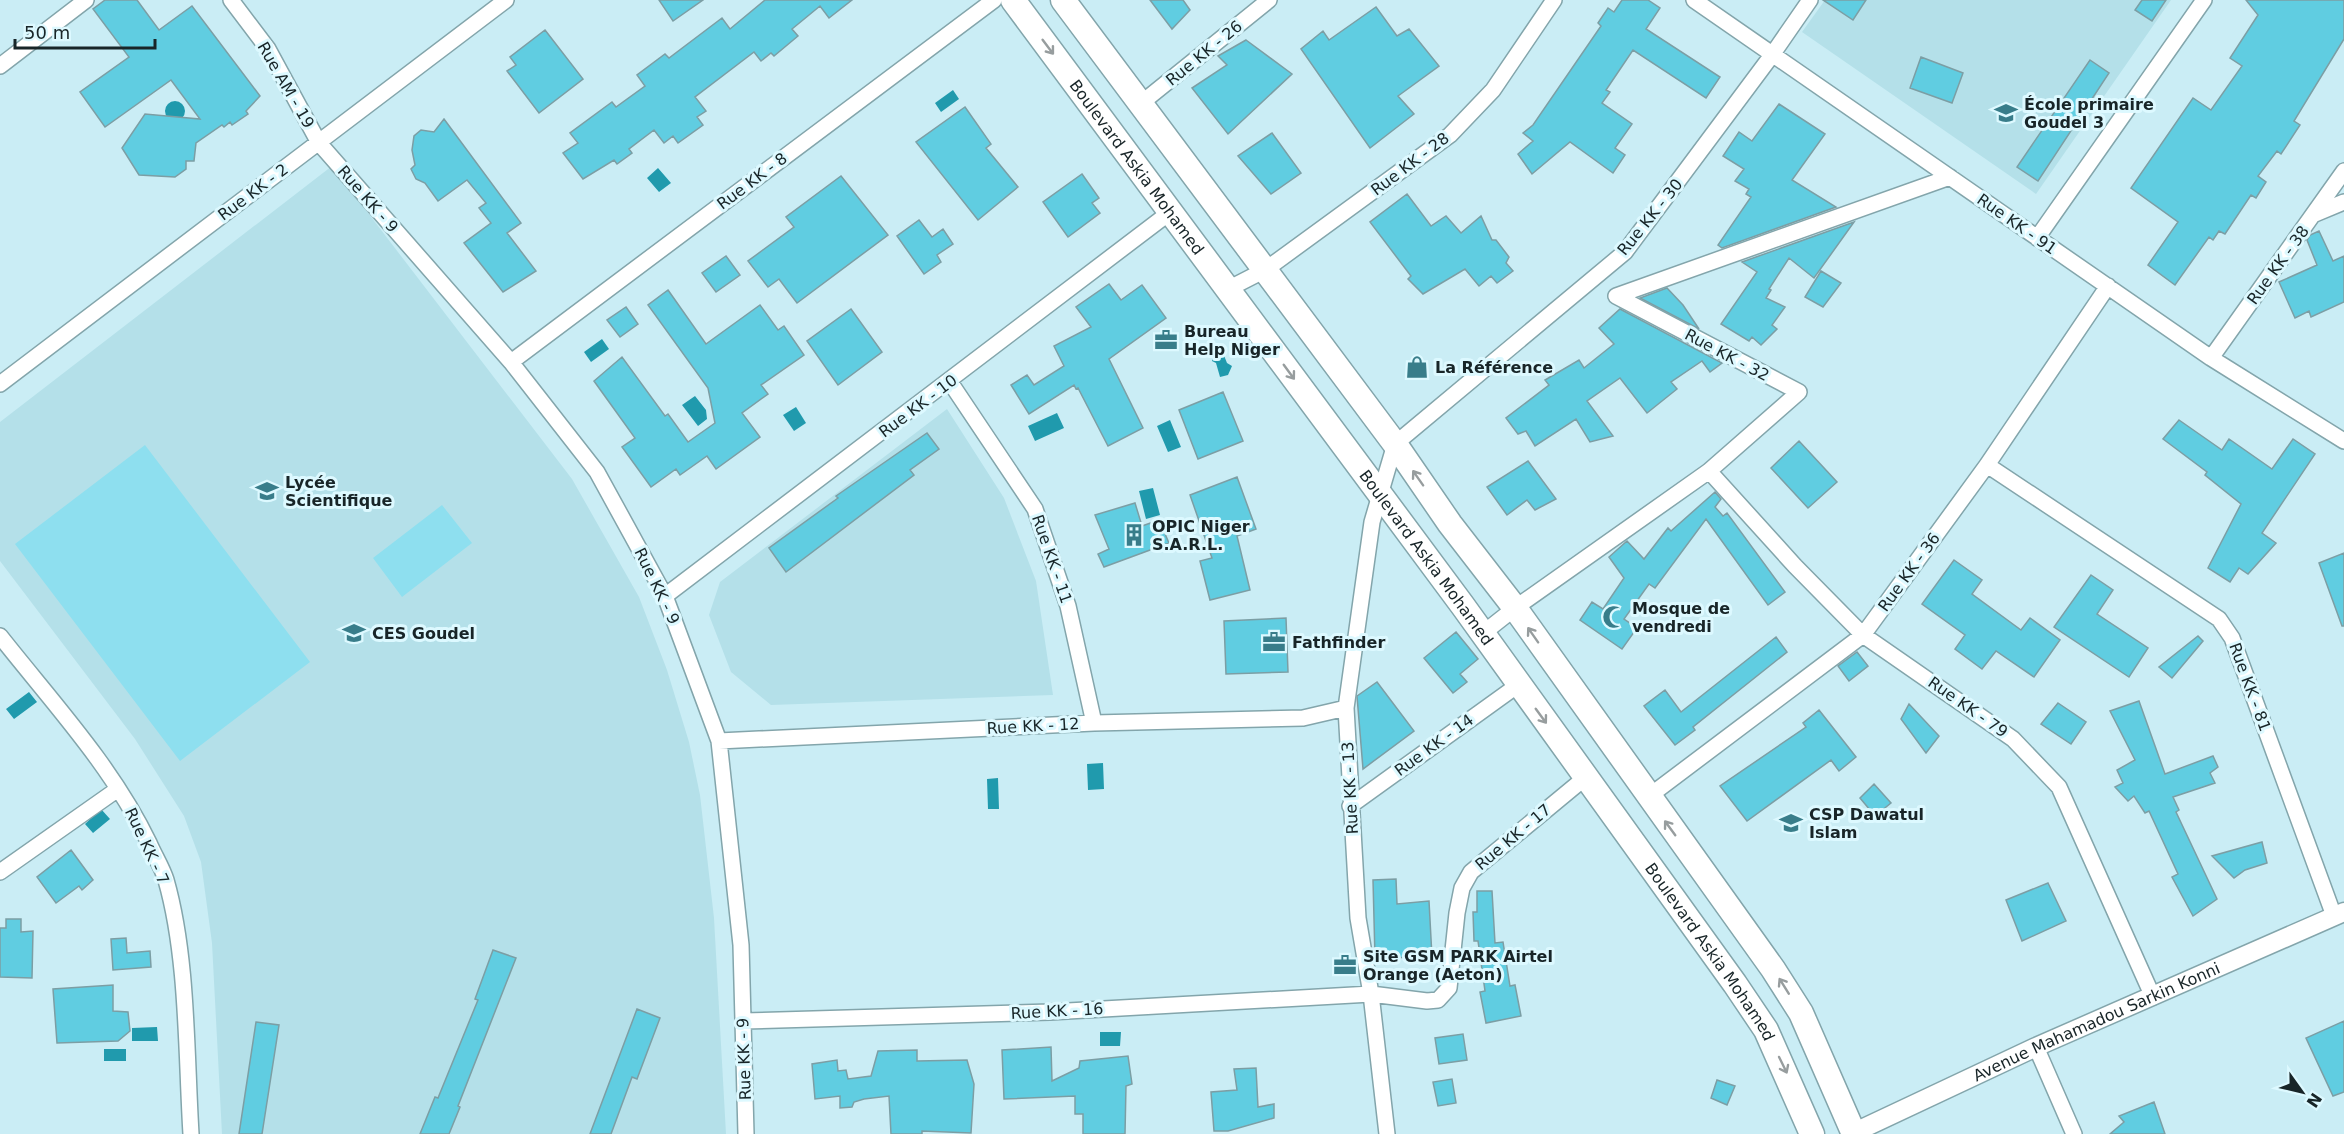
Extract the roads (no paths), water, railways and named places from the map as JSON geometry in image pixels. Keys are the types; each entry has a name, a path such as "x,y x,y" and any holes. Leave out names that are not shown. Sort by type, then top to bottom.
{"main road":[{"name":"Boulevard Askia Mohamed","path":"1013,0 1627,832 1766,1030 1812,1134"},
{"path":"1063,0 1139,105 1395,444 1450,524 1515,608 1773,969 1801,1013 1853,1134"}],"street":[{"path":"0,66 86,0"},
{"name":"Rue AM - 19","path":"231,0 268,49 319,143"},
{"name":"Rue KK - 2","path":"0,384 506,0"},
{"name":"Rue KK - 8","path":"511,362 993,0"},
{"name":"Rue KK - 26","path":"1139,105 1269,0"},
{"name":"Rue KK - 28","path":"1228,289 1265,270 1450,135 1492,90 1554,0"},
{"name":"Rue KK - 91","path":"1694,0 2211,358 2342,438"},
{"name":"Rue KK - 30","path":"1395,444 1624,252 1772,55 1810,0"},
{"path":"2037,238 2204,0"},
{"name":"Rue KK - 9","path":"319,143 511,362 597,472 665,596 719,741 741,945 746,1134"},
{"name":"Rue KK - 38","path":"2211,358 2344,171"},
{"name":"Rue KK - 32","path":"1482,634 1515,608 1709,471 1799,393 1616,296 1950,177"},
{"path":"2315,214 2344,202"},
{"name":"Rue KK - 10","path":"665,596 950,382 1169,213"},
{"name":"Rue KK - 36","path":"1648,797 1863,635 1987,465 2108,286"},
{"name":"Rue KK - 11","path":"950,382 1035,509 1068,606 1094,723"},
{"name":"Rue KK - 13","path":"1388,1134 1371,994 1358,918 1346,708 1372,522 1395,444"},
{"name":"Rue KK - 81","path":"1987,465 2219,619 2232,638 2339,914"},
{"name":"Rue KK - 79","path":"1709,471 1795,566 1863,635 2013,739 2059,786 2153,997"},
{"name":"Rue KK - 7","path":"0,636 93,753 118,789 138,821 165,877 175,915 191,1134"},
{"name":"Rue KK - 14","path":"1350,806 1518,685"},
{"name":"Rue KK - 12","path":"719,741 1094,723 1303,718 1346,708"},
{"name":"Rue KK - 17","path":"1426,1001 1443,997 1449,988 1457,913 1462,888 1471,872 1586,777"},
{"path":"0,872 118,789"},
{"name":"Avenue Mahamadou Sarkin Konni","path":"1853,1134 2036,1047 2339,914"},
{"name":"Rue KK - 16","path":"744,1021 1050,1012 1371,994 1426,1001"},
{"path":"2036,1047 2074,1134"}],"place":[{"name":"École primaire Goudel 3","path":"2006,113"},
{"name":"Bureau Help Niger","path":"1166,340"},
{"name":"La Référence","path":"1417,367"},
{"name":"Lycée Scientifique","path":"267,491"},
{"name":"OPIC Niger S.A.R.L.","path":"1134,535"},
{"name":"Mosque de vendredi","path":"1614,617"},
{"name":"CES Goudel","path":"354,633"},
{"name":"Fathfinder","path":"1274,642"},
{"name":"CSP Dawatul Islam","path":"1791,823"},
{"name":"Site GSM PARK Airtel Orange (Aeton)","path":"1345,965"}]}
